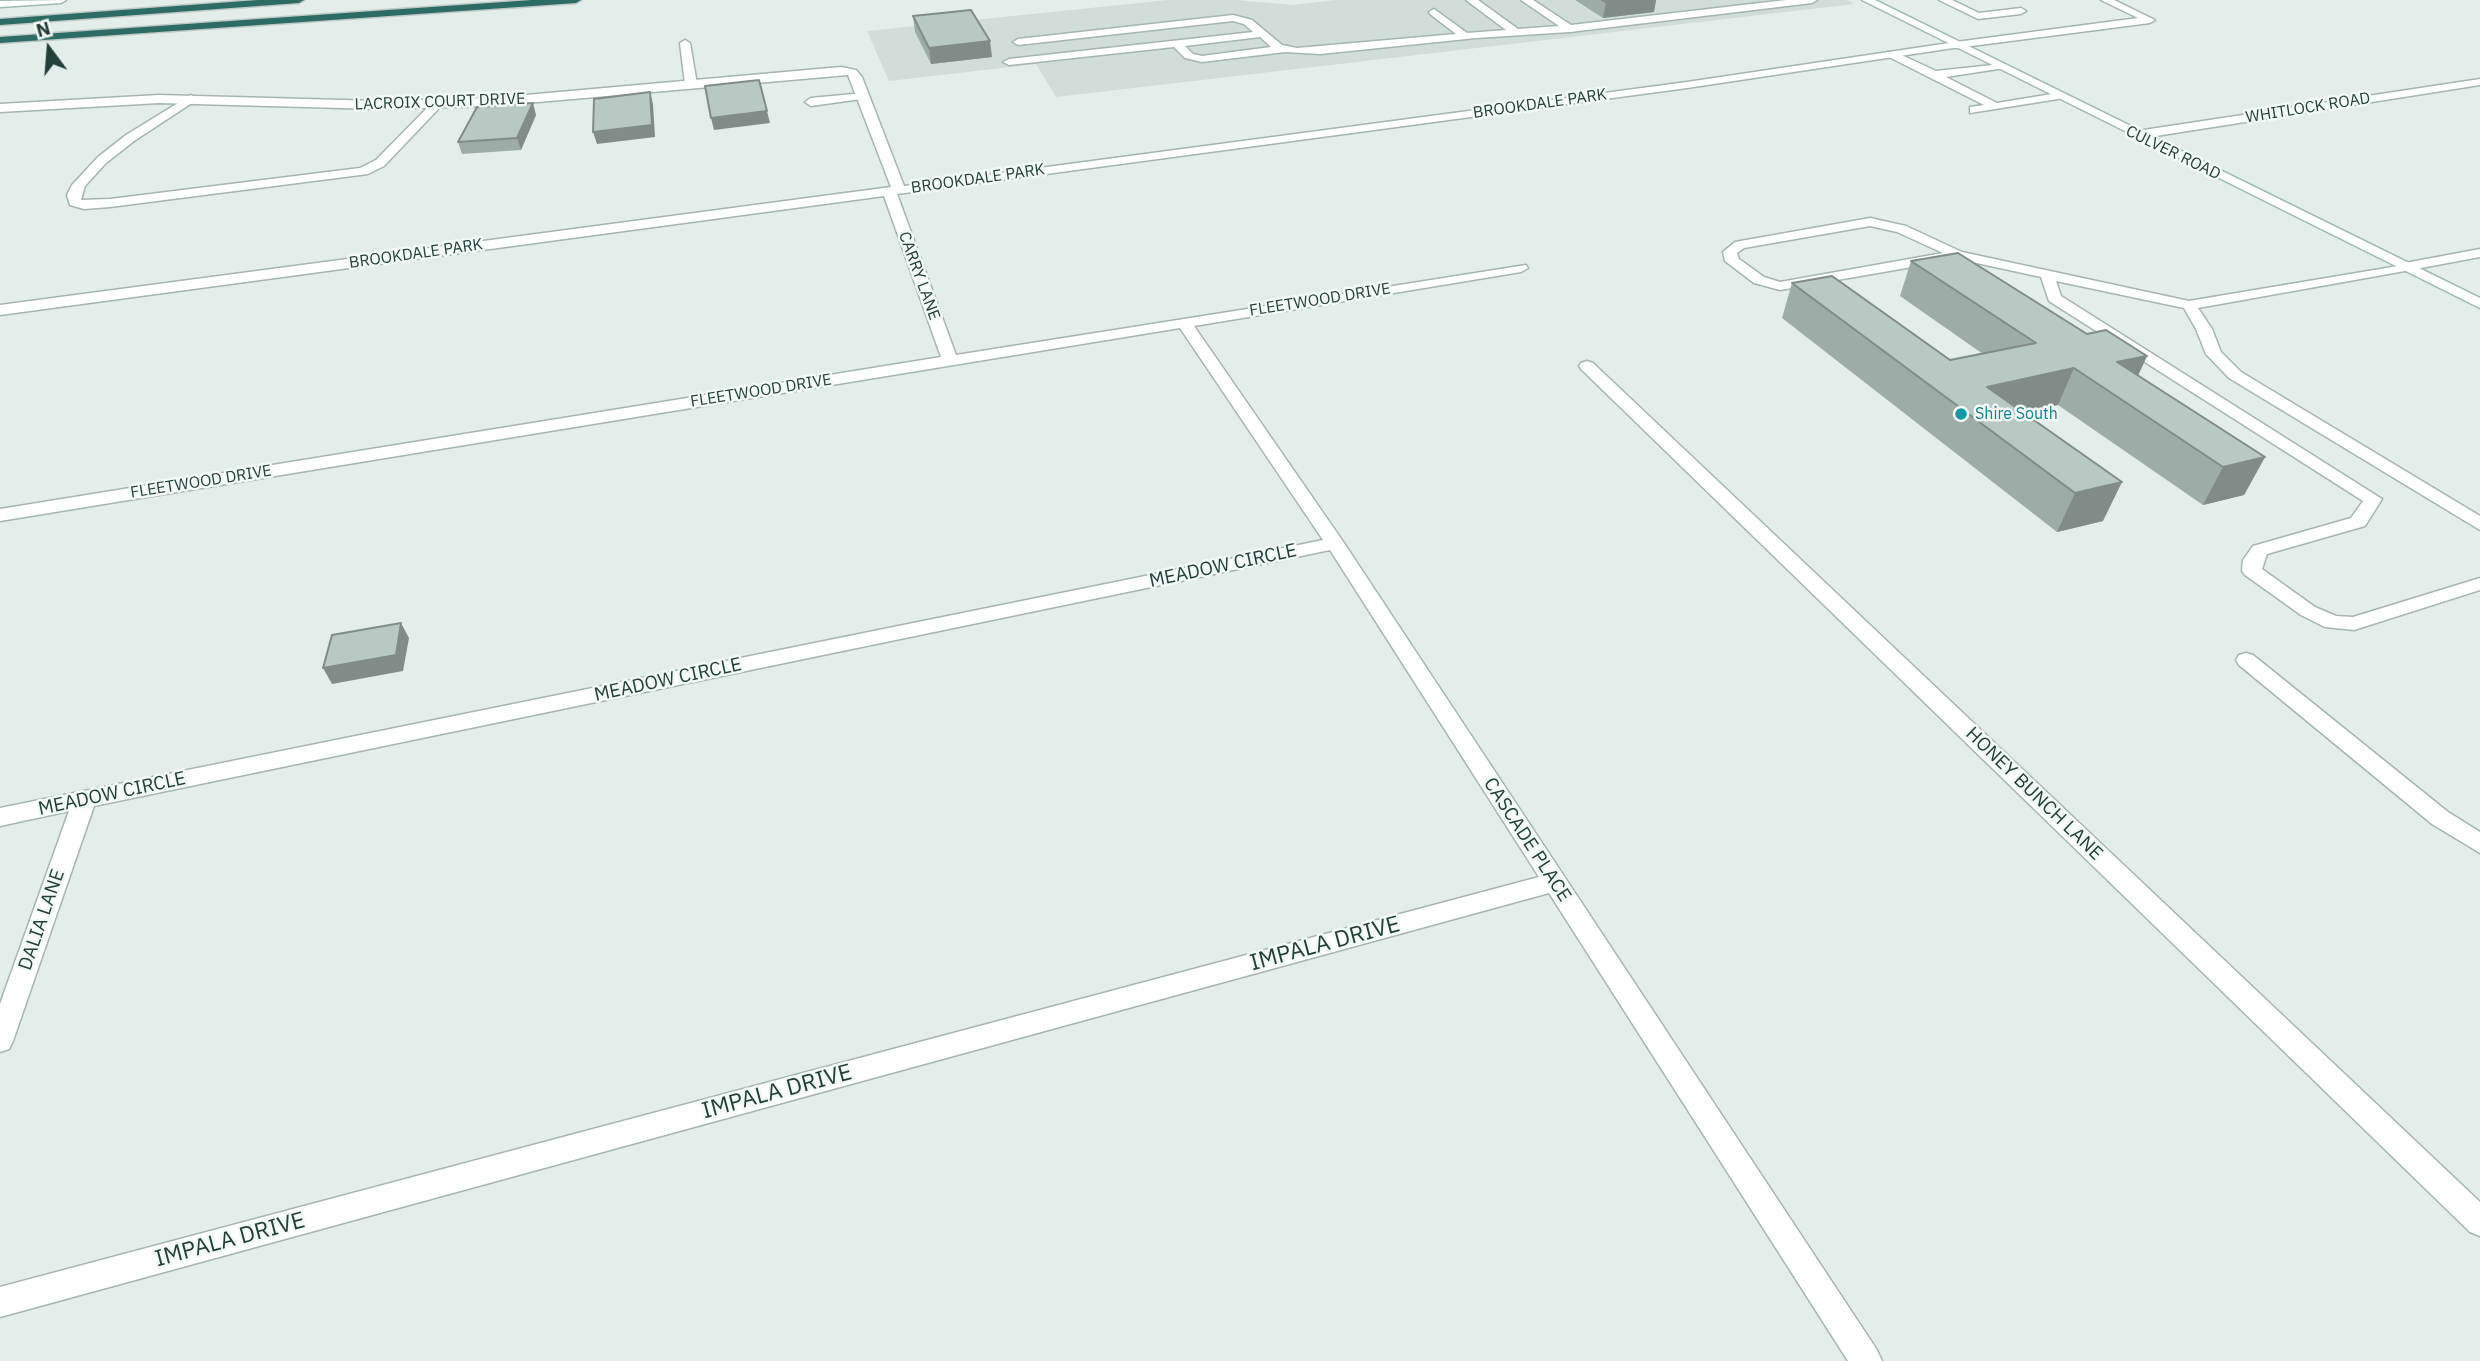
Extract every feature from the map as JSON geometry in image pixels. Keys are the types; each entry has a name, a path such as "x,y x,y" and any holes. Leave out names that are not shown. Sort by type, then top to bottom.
{"highway":[{"path":"0,22 299,0"},
{"path":"0,40 576,0"}],"street":[{"path":"0,4 61,0"},
{"path":"1471,0 1517,33"},
{"path":"1526,0 1570,29"},
{"path":"1676,0 1699,13"},
{"path":"1176,43 1189,56 1202,60 1282,49 1320,51 1465,36 1570,29 1812,0"},
{"name":"CULVER ROAD","path":"1867,0 2480,304"},
{"path":"1998,0 2033,16"},
{"name":"BROOKDALE PARK","path":"0,310 1714,81 1891,54 2150,20 2106,0"},
{"path":"1949,2 1978,16 2021,11"},
{"path":"1949,2 1970,2"},
{"path":"1434,12 1465,36"},
{"path":"1030,60 1015,38 1227,19 1245,20 1282,49"},
{"path":"2045,22 2066,31"},
{"path":"1009,62 1261,34"},
{"path":"685,43 691,85"},
{"path":"1891,54 1995,106"},
{"path":"1970,76 1998,66"},
{"name":"LACROIX COURT DRIVE","path":"0,108 89,101 191,99 336,105 437,104 545,99 834,70 854,75 864,96"},
{"path":"1934,75 1953,72 1970,76 1987,84 2012,103"},
{"name":"WHITLOCK ROAD","path":"2137,135 2480,82"},
{"path":"2006,88 2030,100"},
{"path":"807,89 816,116"},
{"path":"811,102 864,96"},
{"name":"CARRY LANE","path":"864,96 950,361"},
{"path":"1974,110 2058,96"},
{"path":"191,99 137,133 102,160 79,185 74,195 75,202 84,205 110,203 363,172 380,163 437,104"},
{"path":"1958,255 1780,286 1759,280 1732,261 1730,252 1740,245 1870,222 1901,229 1958,255 2189,305 2480,253"},
{"name":"FLEETWOOD DRIVE","path":"0,515 1521,268"},
{"path":"2047,274 2054,298 2373,499 2358,522 2260,550 2253,560 2252,571 2308,611 2332,622 2354,624 2480,584"},
{"path":"2189,305 2204,328 2214,354 2235,375 2480,524"},
{"name":"CASCADE PLACE","path":"1184,323 1335,544 1866,1361"},
{"name":"HONEY BUNCH LANE","path":"1587,366 2480,1222"},
{"name":"MEADOW CIRCLE","path":"0,817 1335,544"},
{"path":"2246,660 2440,818 2480,844"},
{"name":"DALIA LANE","path":"0,1041 85,799"},
{"name":"IMPALA DRIVE","path":"0,1302 1555,882"}],"shaded area":[{"path":"1168,0 1236,0 1293,5 1335,0 1847,0 1854,4 1056,97 1036,64 889,81 867,31"}],"building":[{"path":"971,10 990,41 929,48 913,16"},
{"path":"759,80 767,111 711,118 705,86"},
{"path":"650,92 652,125 593,132 594,99"},
{"path":"533,103 517,138 458,142 477,107"},
{"path":"1958,253 2087,334 2106,330 2147,356 2117,362 2265,457 2223,467 2074,368 1987,387 2122,482 2075,493 1792,283 1832,276 1950,360 2036,343 1911,261"},
{"path":"401,623 396,655 323,668 332,635"}],"place":[{"name":"Shire South","path":"1961,414"}]}
